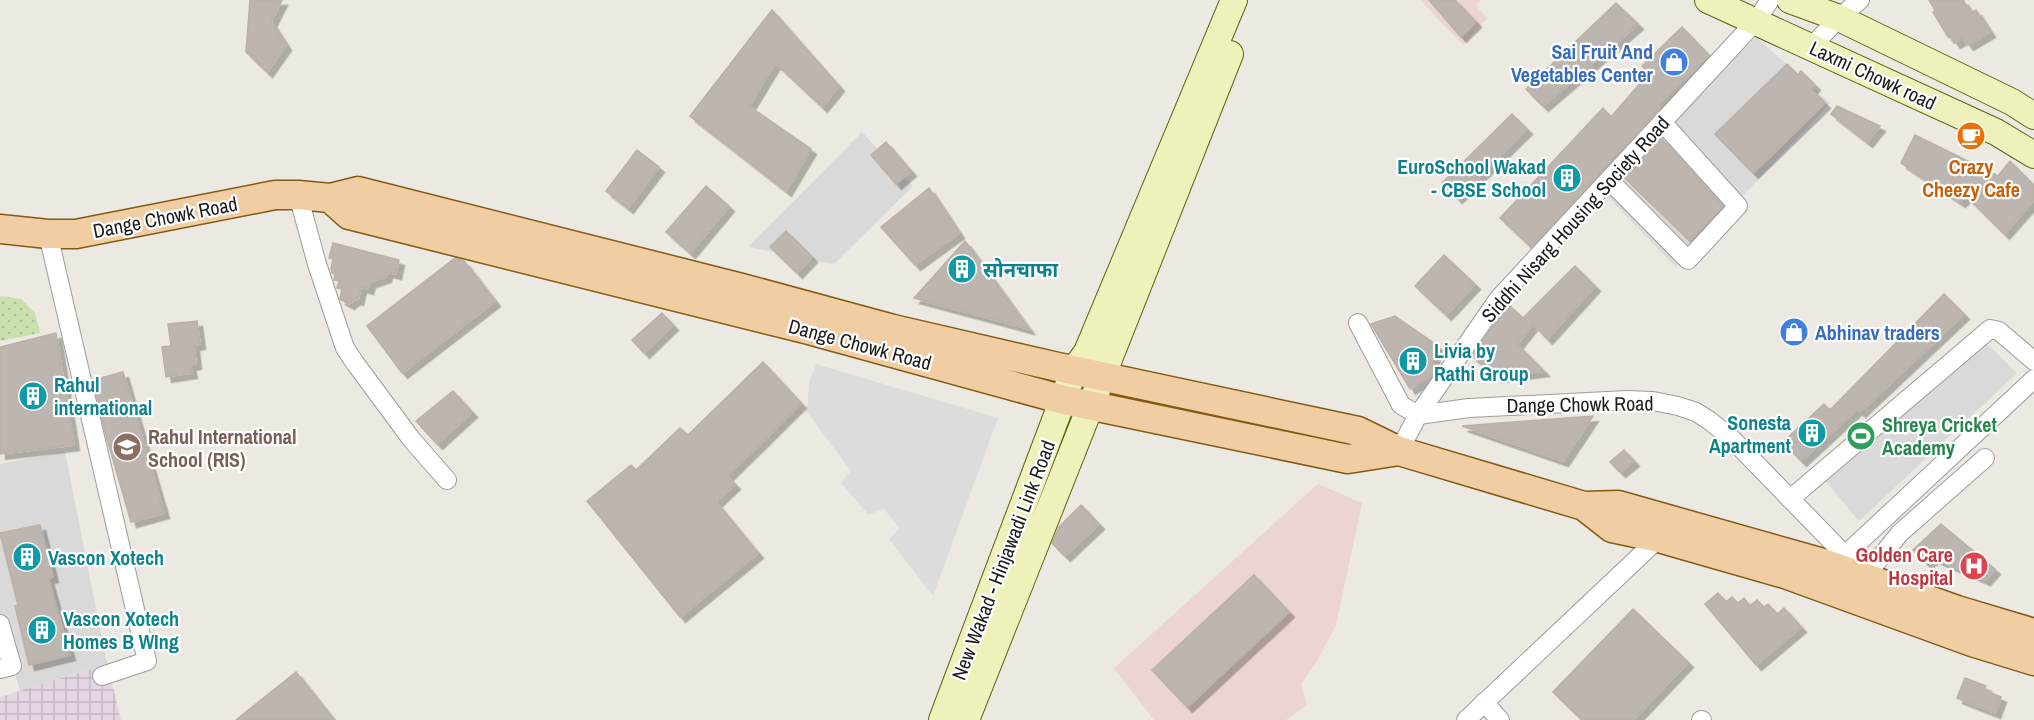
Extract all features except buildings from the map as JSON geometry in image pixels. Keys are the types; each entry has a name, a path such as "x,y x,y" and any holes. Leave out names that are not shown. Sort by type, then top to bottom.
{"main road":[{"path":"1077,402 1074,370 1087,352 1234,0"},
{"path":"1077,402 1102,377 1252,0"},
{"name":"Laxmi Chowk road","path":"1708,0 1996,132 2034,155"},
{"name":"Laxmi Chowk road","path":"1790,0 1839,18 2012,102 2034,116"},
{"name":"Dange Chowk Road","path":"0,229 48,234 76,234 275,195 330,198 358,191 809,330 1077,402 1348,459 1399,451"},
{"name":"Dange Chowk Road","path":"621,272 742,288 893,329 1102,377 1358,431 1399,451 1584,506 1618,505 1822,563 1972,642 2034,661"},
{"name":"New Wakad - Hinjawadi Link Road","path":"942,720 974,666 1077,402"},
{"name":"Dange Chowk Road","path":"1584,506 1612,528 1659,538 1785,574 1848,575 2034,633"},
{"name":"New Wakad - Hinjawadi Link Road","path":"966,720 974,666"}],"street":[{"name":"Siddhi Nisarg Housing Society Road","path":"1399,451 1418,415 1499,298 1756,21 1770,0"},
{"path":"1811,47 1860,0"},
{"path":"1609,180 1688,260 1738,206 1662,122"},
{"path":"298,195 317,264 345,348 412,440 447,480"},
{"path":"48,234 147,661 102,676"},
{"path":"1358,323 1401,405 1418,415"},
{"path":"1790,499 1990,329 1999,331 2034,361"},
{"path":"1848,575 2034,379"},
{"name":"Dange Chowk Road","path":"1418,415 1469,408 1627,400 1653,401 1695,412 1731,438 1790,499 1848,575"},
{"path":"1848,575 1900,533 1985,458"},
{"path":"1466,720 1659,538"},
{"path":"0,624 12,666 0,669"},
{"path":"1484,702 1500,720"}],"shaded area":[{"path":"1420,0 1481,0 1476,6 1487,18 1463,45"},
{"path":"1756,37 1830,103 1676,267 1604,193"},
{"path":"862,132 913,186 834,264 748,247"},
{"path":"1982,339 2017,373 1859,521 1822,477"},
{"path":"816,364 998,418 933,596 889,539 900,528 883,508 869,515 841,483 851,471 807,412 809,383"},
{"path":"65,452 107,664 20,691 0,619 0,464"},
{"path":"1318,484 1362,503 1336,625 1316,663 1301,684 1307,705 1286,720 1154,720 1114,668"},
{"path":"107,664 121,720 0,720 0,697"}],"green space":[{"path":"0,296 21,299 35,313 40,333 0,341"}],"place":[{"name":"Sai Fruit And Vegetables Center","path":"1674,62"},
{"name":"Crazy Cheezy Cafe","path":"1971,136"},
{"name":"EuroSchool Wakad - CBSE School","path":"1567,178"},
{"name":"सोनचाफा","path":"962,269"},
{"name":"Abhinav traders","path":"1794,332"},
{"name":"Livia by Rathi Group","path":"1413,361"},
{"name":"Rahul international","path":"33,396"},
{"name":"Sonesta Apartment","path":"1812,433"},
{"name":"Shreya Cricket Academy","path":"1861,436"},
{"name":"Rahul International School (RIS)","path":"127,447"},
{"name":"Vascon Xotech","path":"27,557"},
{"name":"Golden Care Hospital","path":"1974,566"},
{"name":"Vascon Xotech Homes B WIng","path":"42,630"}]}
